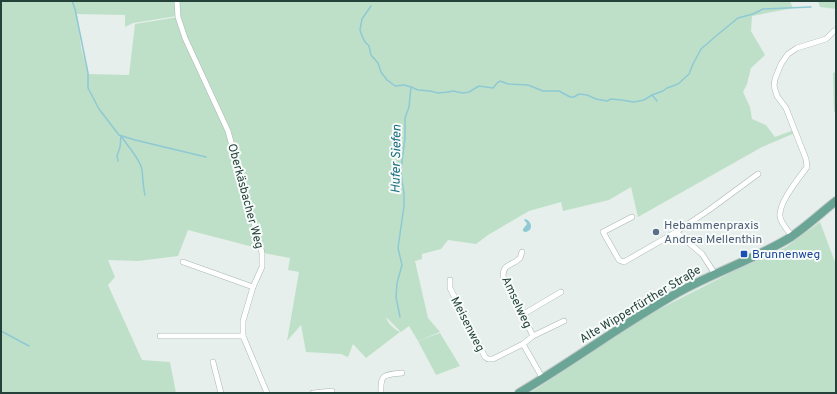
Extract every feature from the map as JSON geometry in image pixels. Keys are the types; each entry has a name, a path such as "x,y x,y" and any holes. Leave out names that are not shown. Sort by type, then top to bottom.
{"main road":[{"name":"Alte Wipperfürther Straße","path":"519,393 543,379 637,317 679,292 767,250 792,236 836,201"}],"street":[{"name":"Oberkäsbacher Weg","path":"176,1 178,16 186,38 228,131 262,253 262,267 243,321 243,336 267,393"},
{"path":"792,236 780,218 780,209 807,166 806,159 786,108 777,96 774,86 775,79 781,64 788,54 797,48 826,39 834,31"},
{"path":"632,217 603,232 619,260 624,262 676,232 758,174"},
{"path":"676,232 702,254 715,274"},
{"name":"Amselweg","path":"522,252 520,258 505,268 503,276 533,336"},
{"path":"183,262 254,287"},
{"name":"Meisenweg","path":"450,280 450,288 485,357 488,359 493,359 523,344"},
{"path":"522,314 561,292"},
{"name":"Amselweg","path":"523,344 533,336 564,322"},
{"path":"160,336 243,336"},
{"path":"523,344 543,379"},
{"path":"213,362 221,393"},
{"path":"381,393 381,381 383,378 387,375 402,373"},
{"path":"312,393 332,391"}],"green space":[{"path":"1,1 176,1 177,16 133,23 125,27 125,15 77,14 81,47 88,74 129,75 135,24 178,17 187,38 180,16 179,1 790,1 793,8 752,16 751,31 765,55 751,68 747,84 743,92 750,107 752,119 766,125 775,137 794,130 795,133 762,147 638,217 631,187 609,200 563,211 561,202 529,211 488,235 476,244 448,240 441,249 422,254 422,259 415,261 428,318 440,332 418,341 409,326 401,332 386,317 388,322 400,332 366,358 353,344 348,357 341,354 306,352 301,325 287,341 299,272 288,270 290,258 263,253 261,249 188,230 178,256 138,261 108,260 115,277 108,285 142,360 170,362 176,393 1,393"},
{"path":"818,1 836,1 836,9 820,7"},
{"path":"836,72 836,111 834,112 833,73"},
{"path":"820,222 835,262 836,261 836,393 530,393 644,317 732,272 786,247"},
{"path":"440,333 460,366 436,375 418,341"}],"water":[{"path":"525,219 529,222 531,228 525,232 523,229 527,224 524,220"}],"waterway":[{"path":"72,1 88,73 88,88 99,109 119,135 206,157"},
{"name":"Hufer Siefen","path":"371,6 362,19 360,30 365,42 369,46 371,55 378,63 381,72 387,80 395,86 404,85 411,87 409,107 405,118 405,138 401,170 404,206 398,248 402,265 397,283 396,297 400,317"},
{"path":"411,87 418,90 438,93 453,91 463,93 469,92 479,86 493,88 500,81 508,84 528,85 543,91 559,91 570,97 574,97 579,94 607,101 611,99 634,102 644,100 678,84 689,74 701,49 738,18 753,14 763,9 811,7"},
{"path":"652,95 657,101"},
{"path":"121,136 141,166 145,195"},
{"path":"118,161 117,156 121,136"},
{"path":"1,331 29,346"}],"place":[{"name":"Hebammenpraxis Andrea Mellenthin","path":"656,232"},
{"name":"Brunnenweg","path":"744,254"}]}
